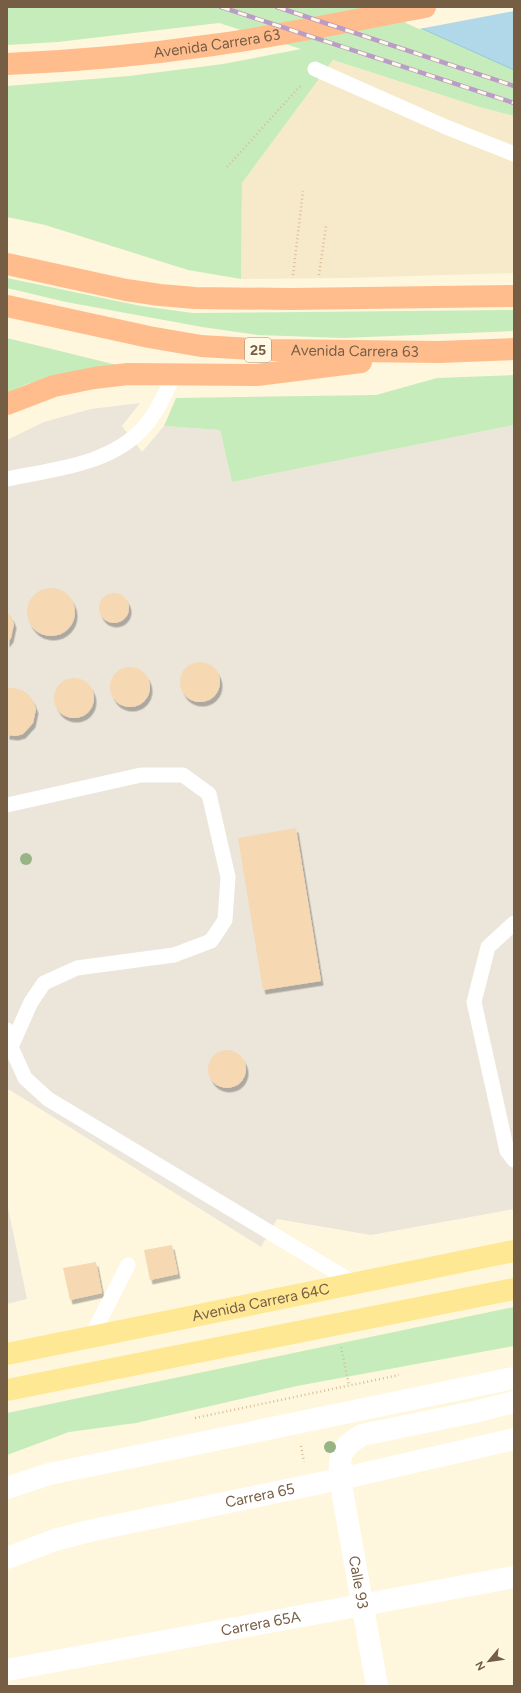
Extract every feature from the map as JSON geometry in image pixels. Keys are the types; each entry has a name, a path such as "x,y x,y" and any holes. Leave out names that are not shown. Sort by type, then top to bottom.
{"highway":[{"name":"Avenida Carrera 63","path":"7,64 98,59 214,45 425,7"},
{"path":"7,249 126,290"},
{"path":"7,264 126,290 195,298 316,299 514,296"},
{"name":"Avenida Carrera 63","path":"7,306 149,337 201,346 269,350 439,352 514,349"},
{"path":"7,404 54,386 94,378 128,374 257,375 439,352"}],"main road":[{"name":"Avenida Carrera 64C","path":"10,1349 91,1337 514,1251"},
{"path":"7,1390 514,1290"},
{"path":"7,1488 49,1474 514,1378"},
{"name":"Calle 93","path":"377,1686 340,1479 341,1453 349,1443 362,1435 474,1412 514,1402"},
{"name":"Carrera 65","path":"7,1558 55,1540 89,1531 340,1479 514,1439"},
{"name":"Carrera 65A","path":"7,1670 514,1577"}],"lane":[{"path":"315,69 446,127 514,154"},
{"path":"7,479 78,464 112,452 145,427 175,375"},
{"path":"7,805 141,775 183,775 209,794 228,877 225,920 211,941 174,955 77,968 44,983 31,1002 11,1047"},
{"path":"514,923 488,947 474,1002 507,1151 514,1160"},
{"path":"7,1030 11,1047 25,1078 48,1099 354,1283"},
{"path":"91,1337 128,1265"}],"path":[{"path":"227,166 315,69"},
{"path":"290,299 303,191"},
{"path":"316,299 326,226"},
{"path":"336,1325 349,1385"},
{"path":"300,1441 305,1469"}],"shaded area":[{"path":"333,60 479,107 514,116 514,273 347,278 241,279 242,183"},
{"path":"140,403 122,426 142,452 164,426 220,430 232,482 514,425 514,1209 371,1235 277,1219 261,1247 10,1090 7,1090 7,440 44,422 91,409"},
{"path":"7,1203 27,1299 7,1304"}],"green space":[{"path":"7,7 374,7 514,70 514,116 479,107 333,60 242,183 241,279 188,270 45,225 7,217 7,86 129,76 223,64 301,49 219,23 58,42 7,45"},
{"path":"7,278 141,306 193,313 514,310 514,331 343,338 257,335 202,327 66,302 7,288"},
{"path":"7,338 117,365 27,384 7,393"},
{"path":"514,375 514,425 232,482 220,430 164,426 176,398 376,395 437,378"},
{"path":"514,1307 514,1346 297,1386 136,1423 69,1432 7,1455 7,1413"}],"water":[{"path":"374,7 514,7 514,70"}],"pier":[{"path":"372,7 514,7 514,11 419,29"}],"building":[{"path":"51,588 60,590 68,595 73,603 75,612 73,621 68,629 60,634 51,636 42,634 34,629 29,621 27,612 29,603 34,595 42,590"},
{"path":"114,593 125,597 129,608 125,619 114,623 103,619 99,608 103,597"},
{"path":"7,612 12,618 14,624 11,638 7,643"},
{"path":"204,662 211,665 217,671 220,682 219,690 211,699 204,702 196,702 189,699 181,690 180,678 183,671 192,663"},
{"path":"134,667 141,670 147,676 150,687 149,695 141,704 134,707 126,707 119,704 111,695 110,683 113,676 122,668"},
{"path":"78,678 85,681 91,687 94,698 93,706 85,715 78,718 70,718 63,715 55,706 54,694 57,687 66,679"},
{"path":"7,688 22,690 29,695 36,709 33,723 23,734 16,736 7,735"},
{"path":"296,828 321,981 263,990 238,838"},
{"path":"223,1050 231,1050 238,1053 243,1058 246,1069 243,1080 238,1085 231,1088 223,1088 216,1085 211,1080 208,1073 208,1065 211,1058 216,1053"},
{"path":"172,1245 178,1274 150,1280 144,1250"},
{"path":"96,1262 102,1293 70,1300 63,1268"}],"railway":[{"path":"221,7 514,103"},
{"path":"277,7 514,86"}]}
